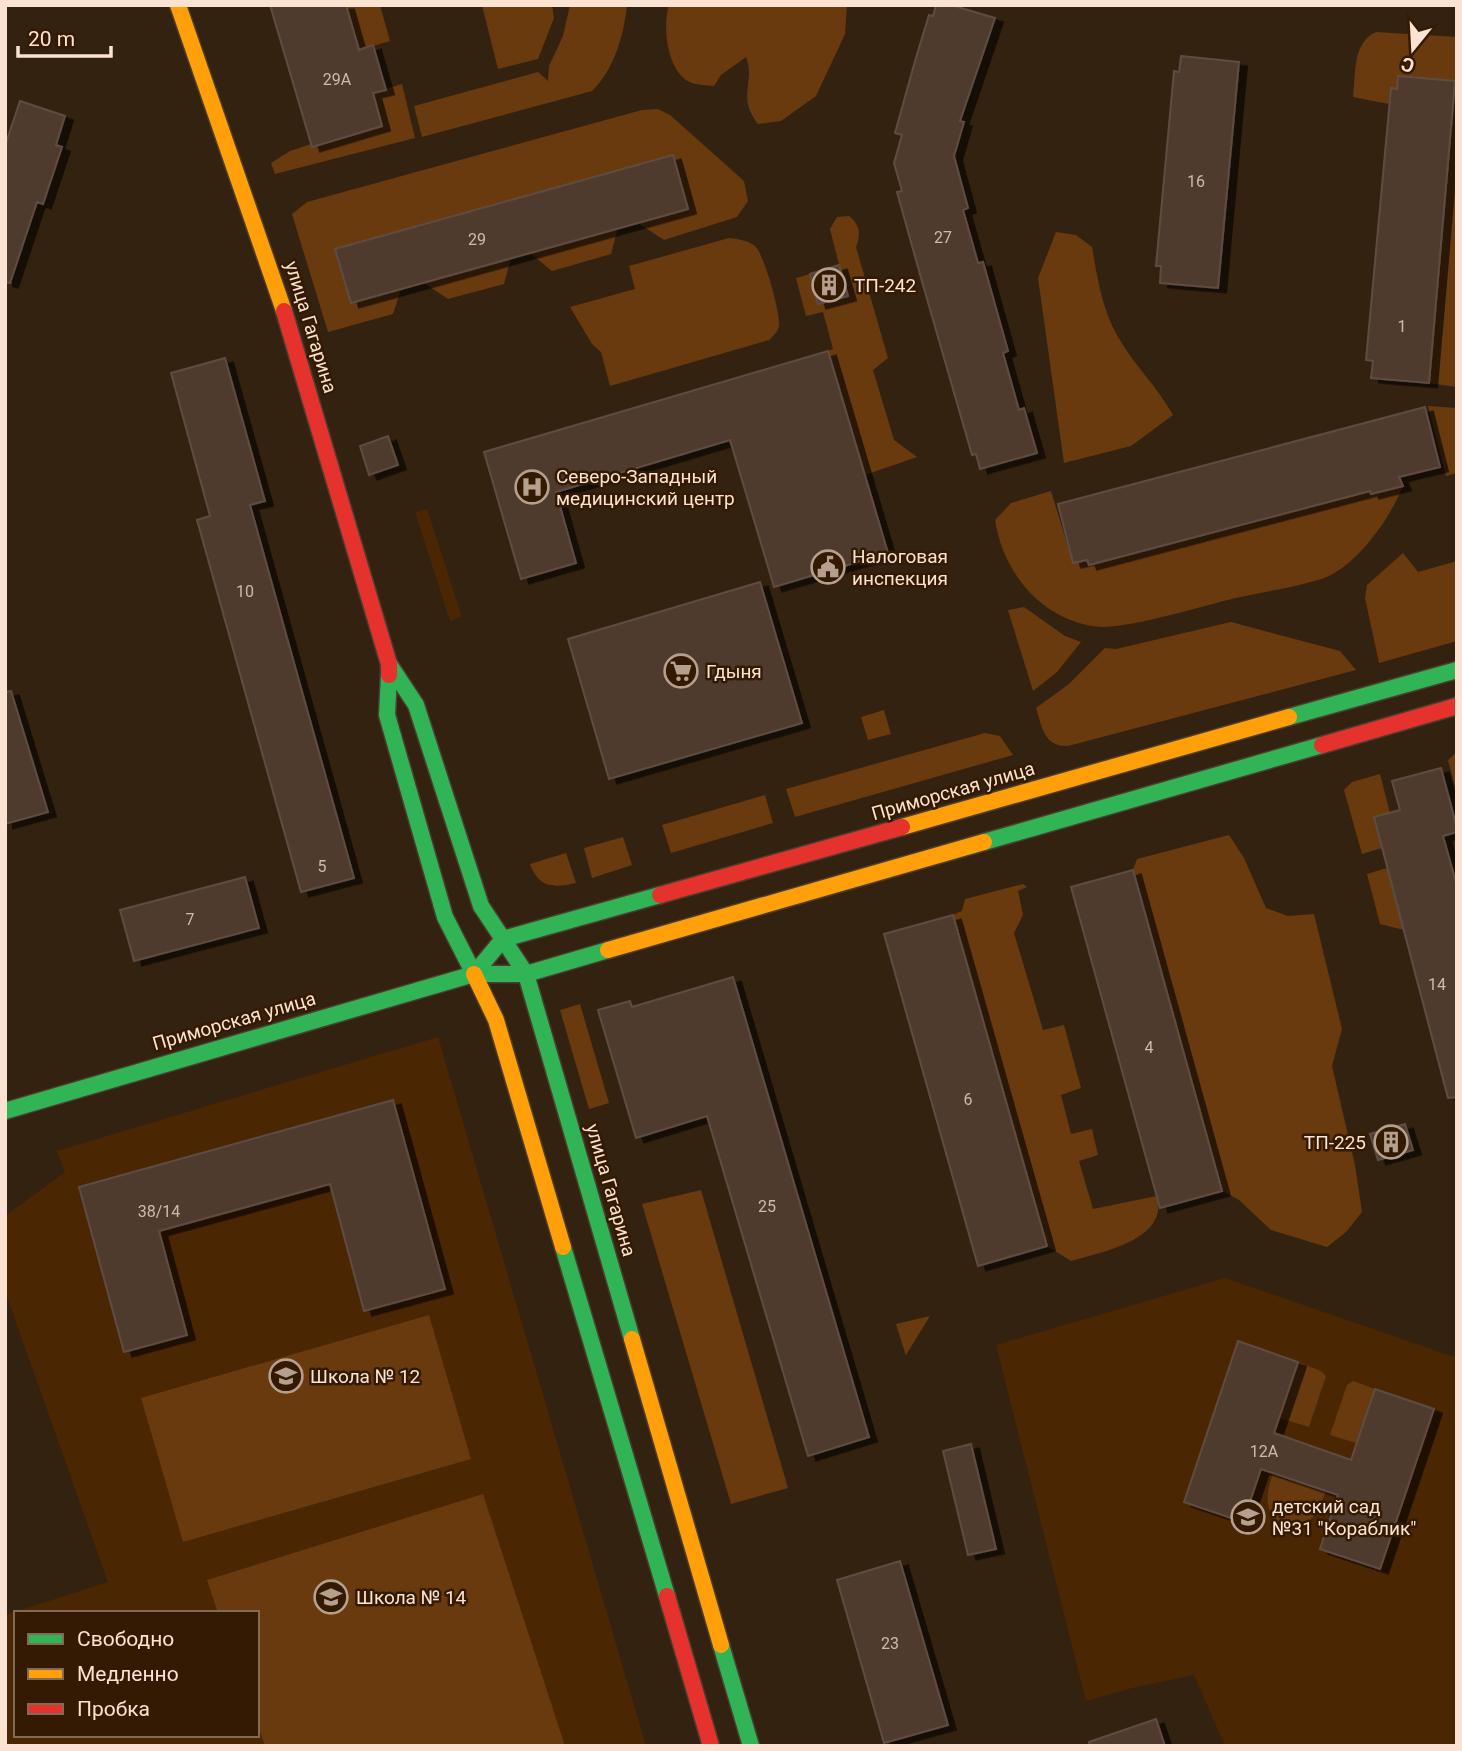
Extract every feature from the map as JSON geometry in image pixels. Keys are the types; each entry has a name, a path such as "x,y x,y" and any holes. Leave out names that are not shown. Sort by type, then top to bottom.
{"main road":[{"name":"улица Гагарина","path":"178,5 273,272 389,664 416,705 481,906 526,975 751,1746"},
{"name":"улица Гагарина","path":"389,664 387,715 445,916 496,1020 711,1746"},
{"name":"Приморская улица","path":"503,939 1457,670"},
{"name":"Приморская улица","path":"5,1111 474,974 526,975 1457,706"},
{"path":"474,974 503,939"}],"shaded area":[{"path":"346,5 380,5 390,41 359,50"},
{"path":"482,5 552,5 554,18 538,59 498,69"},
{"path":"570,5 627,5 617,51 600,83 592,91 422,137 414,106 538,72 548,81 549,66 563,36"},
{"path":"669,5 847,5 845,34 816,96 781,121 758,124 748,105 749,74 746,57 721,75 714,86 692,83 677,70 667,37"},
{"path":"1376,32 1457,37 1457,387 1429,383 1455,81 1399,76 1397,89 1391,89 1389,104 1353,97 1359,51 1368,37"},
{"path":"402,84 415,138 275,174 271,163 290,151 311,144 313,147 382,126 373,93"},
{"path":"658,109 670,115 744,181 748,201 737,217 664,240 638,223 688,209 673,155 336,249 351,303 401,289 393,314 328,332 292,214 307,202 642,110"},
{"path":"849,216 859,230 856,247 888,358 873,370 894,440 917,457 865,475 828,351 833,349 823,312 806,316 796,278 810,274 819,304 847,296 830,229 837,217"},
{"path":"618,228 611,254 552,271 530,253"},
{"path":"1056,232 1076,235 1092,247 1101,292 1112,325 1123,345 1173,415 1131,446 1064,463 1038,278"},
{"path":"729,238 749,242 759,251 779,320 775,334 769,340 610,386 601,352 592,344 570,307 635,289 629,266"},
{"path":"511,258 504,284 448,299 424,283"},
{"path":"1428,406 1457,408 1457,473 1446,476"},
{"path":"1368,486 1371,494 1403,486 1391,511 1374,536 1354,558 1331,575 1161,617 1105,627 1073,621 1040,602 1026,588 1006,557 995,520 1011,503 1051,491 1073,563 1087,560 1089,565 1351,496"},
{"path":"427,509 462,617 450,621 415,512"},
{"path":"1403,553 1418,572 1457,561 1457,641 1379,663 1365,598 1367,585"},
{"path":"1024,607 1065,636 1081,642 1057,672 1033,691 1008,610"},
{"path":"1231,622 1340,651 1356,670 1068,746 1054,743 1042,729 1036,708 1069,684 1105,648 1116,649"},
{"path":"884,710 891,734 868,740 861,717"},
{"path":"985,733 1000,736 1013,755 795,817 786,789"},
{"path":"1457,752 1457,794 1448,760"},
{"path":"1380,774 1390,813 1374,817 1382,848 1362,854 1344,790 1352,782"},
{"path":"765,795 773,823 671,853 662,825"},
{"path":"1229,835 1244,858 1266,908 1288,916 1314,914 1342,1029 1332,1066 1355,1165 1362,1212 1346,1232 1327,1247 1271,1230 1239,1200 1222,1191 1133,870 1137,859"},
{"path":"623,837 632,865 592,878 584,848"},
{"path":"566,853 576,883 554,886 542,882 530,864"},
{"path":"1387,868 1404,930 1380,924 1367,874"},
{"path":"1023,884 1027,887 1018,891 1023,915 1014,933 1043,1030 1064,1025 1081,1088 1061,1095 1071,1134 1092,1129 1098,1155 1079,1161 1093,1209 1157,1196 1158,1211 1153,1223 1143,1234 1115,1248 1071,1261 1047,1246 953,915 962,911 965,899"},
{"path":"580,1004 609,1103 589,1109 560,1010"},
{"name":"Школа № 12","path":"438,1037 646,1746 5,1746 5,1615 14,1612 14,1737 259,1737 259,1611 17,1611 108,1582 5,1291 5,1216 65,1172 57,1151"},
{"path":"701,1190 788,1488 731,1504 642,1204"},
{"name":"детский сад №31 \"Кораблик\"","path":"1225,1278 1457,1358 1457,1746 1225,1746 1194,1675 1086,1701 996,1345"},
{"path":"429,1315 471,1459 183,1542 141,1398"},
{"path":"930,1316 906,1355 906,1356 896,1324"},
{"path":"1298,1362 1321,1371 1326,1376 1309,1427 1279,1418"},
{"path":"1353,1381 1375,1389 1356,1443 1330,1435 1347,1385"},
{"path":"1273,1473 1326,1491 1319,1508 1303,1526 1287,1527 1277,1524 1273,1518 1268,1500"},
{"name":"Школа № 14","path":"483,1494 565,1746 265,1746 259,1729 259,1611 217,1611 207,1580"}],"building":[{"path":"270,5 346,5 359,50 373,45 386,90 373,93 382,126 312,147"},
{"path":"936,5 951,5 995,18 960,121 964,122 954,156 968,208 963,210 978,263 983,262 1008,351 1003,353 1019,410 1024,408 1037,453 980,469 976,454 972,455 921,278 897,192 902,191 894,163 902,135 895,133 929,15 933,16"},
{"path":"1181,56 1239,62 1218,288 1160,283 1161,266 1156,266 1174,71 1179,72"},
{"path":"1398,76 1455,81 1429,383 1371,378 1373,361 1366,360 1391,88 1397,89"},
{"path":"20,101 65,116 56,145 62,147 43,204 37,202 10,283 5,282 5,146"},
{"path":"673,155 688,209 351,303 335,249"},
{"name":"ТП-242","path":"839,265 848,296 818,304 810,274"},
{"path":"828,351 888,553 774,587 730,440 556,492 576,563 521,579 484,452"},
{"path":"225,358 265,501 250,505 354,878 301,892 197,520 210,516 171,373"},
{"path":"1425,407 1440,467 1399,477 1403,486 1371,494 1370,491 1089,565 1087,560 1073,563 1058,504"},
{"path":"388,436 398,465 369,475 360,446"},
{"name":"Гдыня","path":"760,582 802,723 609,779 568,639"},
{"path":"11,691 48,812 5,824 5,692"},
{"path":"1441,768 1457,828 1457,832 1443,836 1457,886 1457,1097 1448,1098 1374,817 1400,810 1392,781"},
{"path":"1133,870 1222,1191 1160,1208 1071,887"},
{"path":"245,877 259,928 134,961 120,910"},
{"path":"953,915 1047,1246 978,1266 884,934"},
{"path":"733,977 869,1437 808,1456 707,1116 636,1138 598,1010 630,1001 632,1007"},
{"path":"393,1100 445,1289 364,1311 330,1184 159,1231 187,1335 124,1352 79,1187"},
{"name":"ТП-225","path":"1405,1124 1413,1150 1378,1160 1370,1134"},
{"path":"1238,1341 1298,1362 1274,1433 1351,1460 1375,1389 1434,1409 1380,1569 1320,1549 1338,1495 1261,1469 1243,1522 1184,1502"},
{"path":"971,1444 996,1549 968,1555 943,1451"},
{"path":"900,1561 948,1725 884,1743 837,1580"},
{"path":"1156,1719 1165,1746 1090,1746 1089,1742"}],"traffic: fast":[{"path":"389,664 416,705 481,906 526,974 632,1339"},
{"path":"1289,717 1457,670"},
{"path":"389,675 387,715 445,917 474,974 526,974 608,950"},
{"path":"984,842 1322,745"},
{"path":"5,1111 474,974 503,939 660,895"},
{"path":"563,1247 667,1596"},
{"path":"721,1645 751,1746"}],"traffic: slow":[{"path":"178,5 284,311"},
{"path":"902,827 1289,717"},
{"path":"608,950 984,842"},
{"path":"474,974 496,1020 563,1247"},
{"path":"632,1339 721,1645"}],"traffic: jam":[{"path":"284,311 389,664 389,675"},
{"path":"1322,745 1457,706"},
{"path":"660,895 902,827"},
{"path":"667,1596 711,1746"}],"place":[{"name":"ТП-242","path":"829,285"},
{"name":"Северо-Западный медицинский центр","path":"532,487"},
{"name":"Налоговая инспекция","path":"828,567"},
{"name":"Гдыня","path":"681,671"},
{"name":"ТП-225","path":"1391,1142"},
{"name":"Школа № 12","path":"286,1376"},
{"name":"детский сад №31 \"Кораблик\"","path":"1248,1517"},
{"name":"Школа № 14","path":"331,1597"}]}
